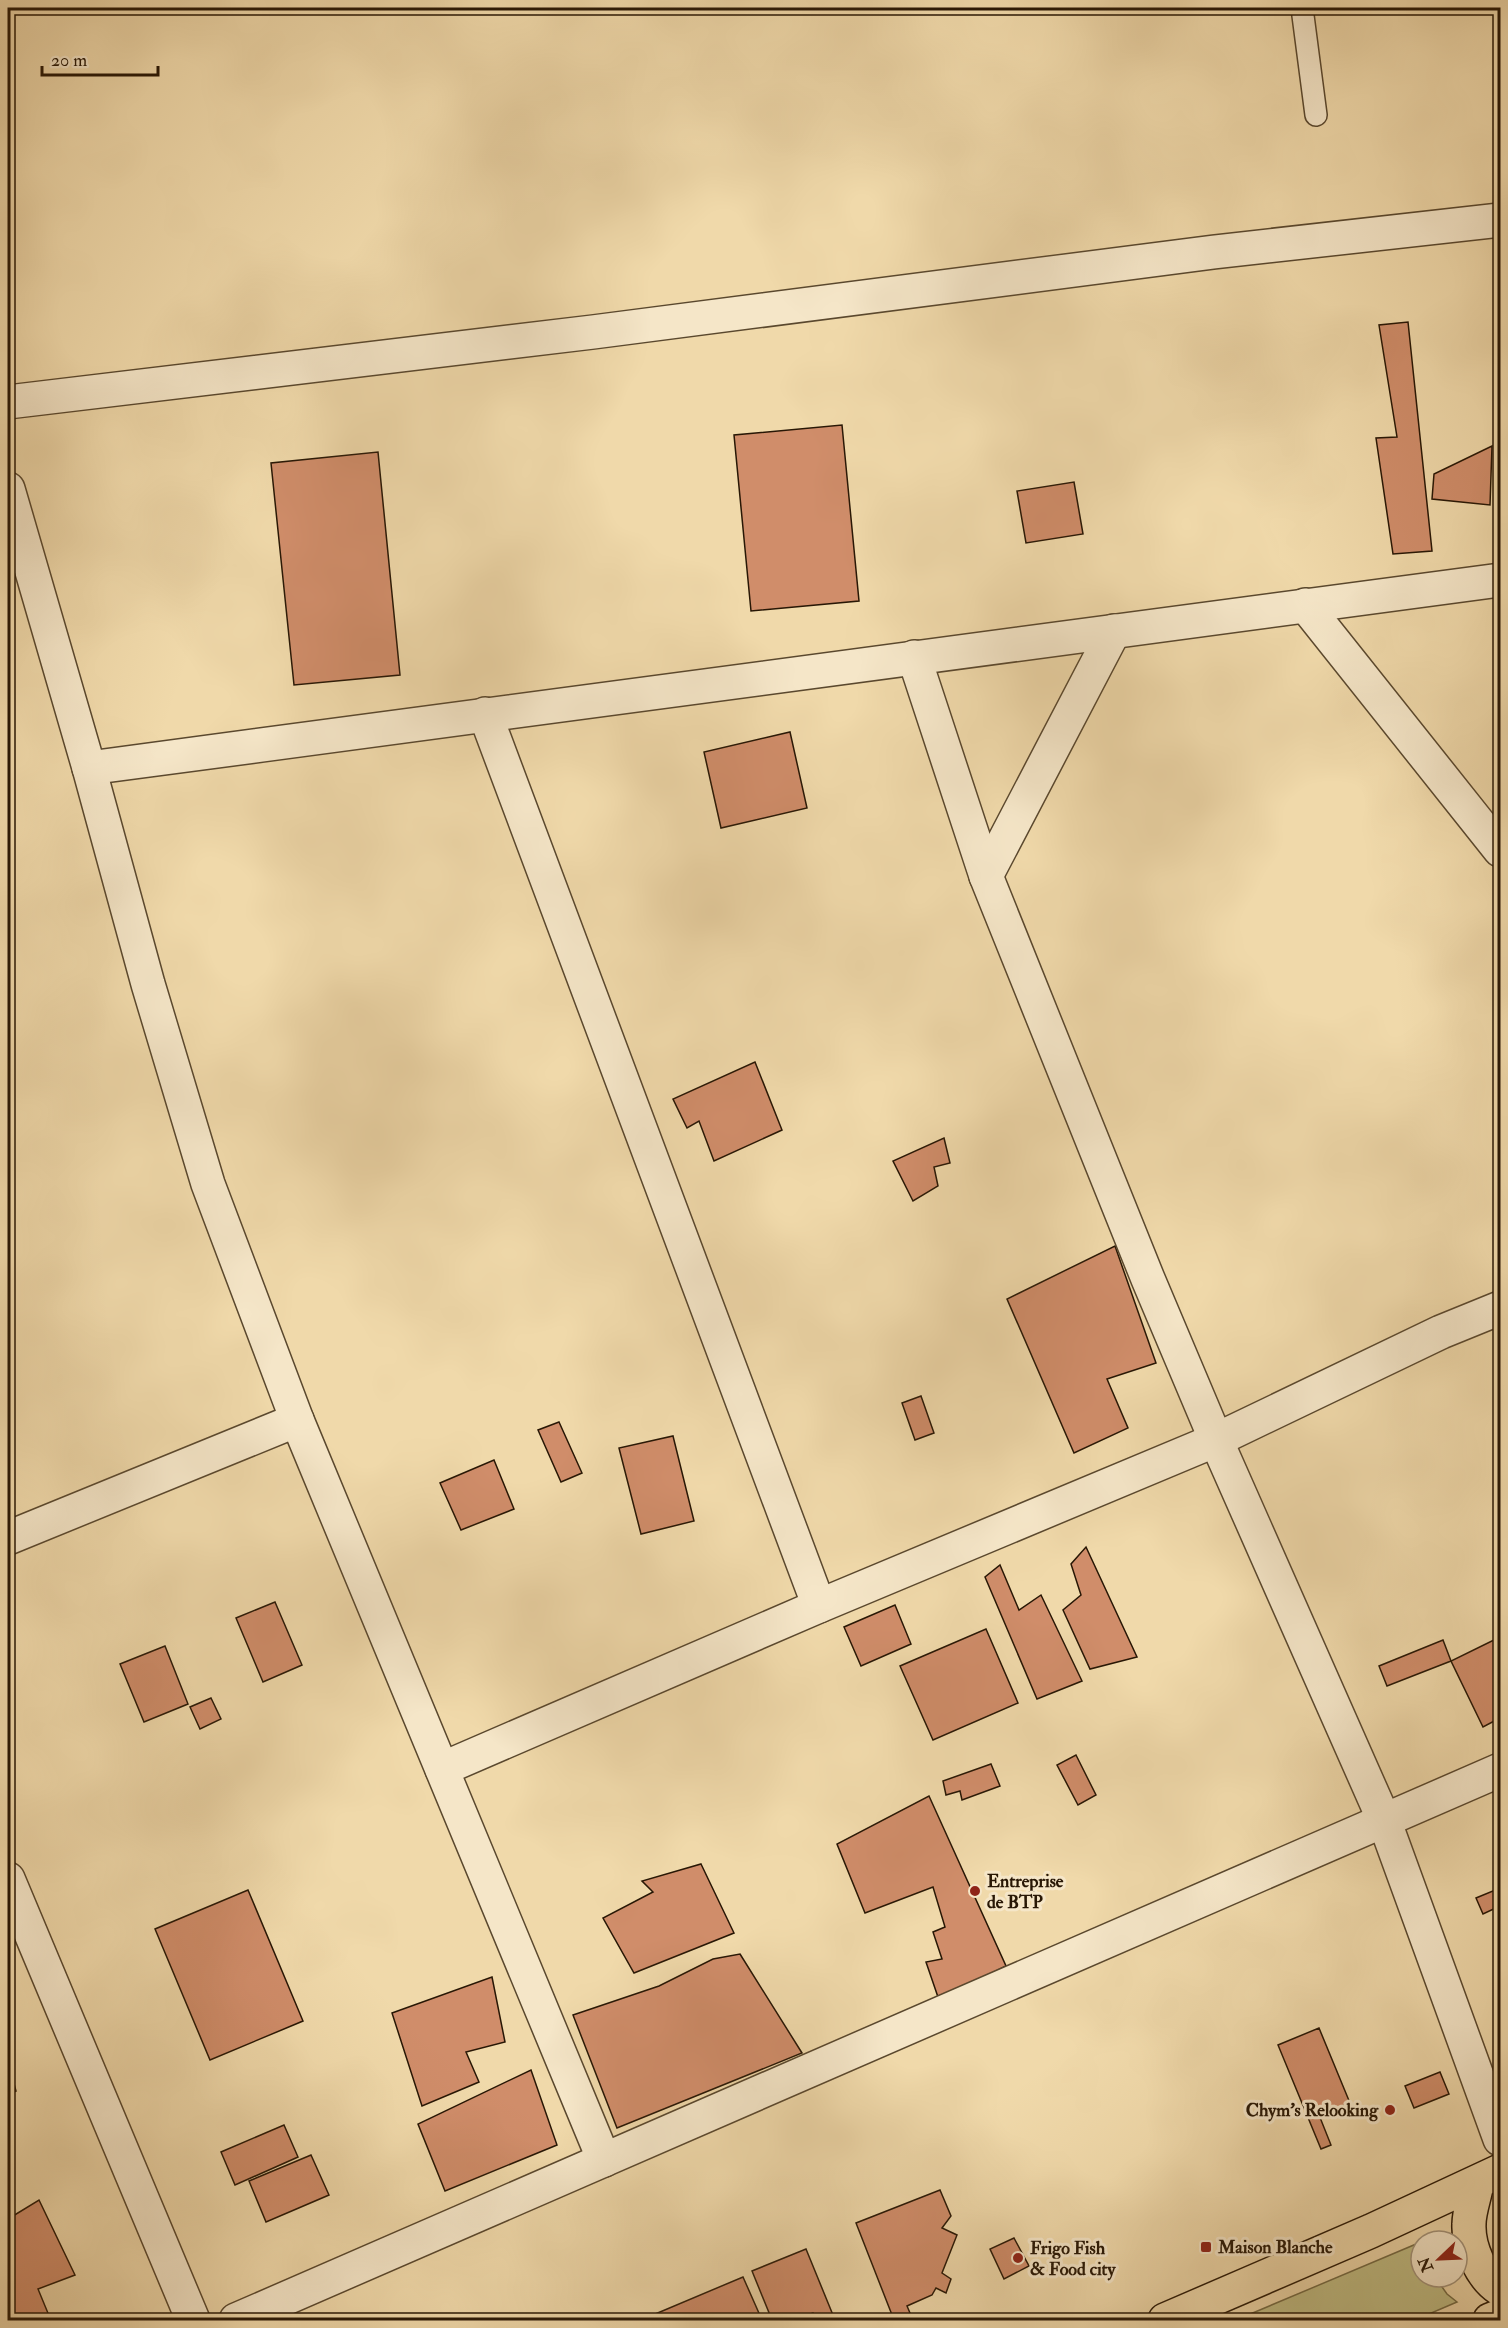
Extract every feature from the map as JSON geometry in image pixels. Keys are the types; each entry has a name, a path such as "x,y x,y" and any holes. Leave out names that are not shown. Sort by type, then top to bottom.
{"main road":[{"path":"1489,2177 1468,2224 1474,2256 1492,2284 1500,2289"},
{"path":"1165,2320 1489,2177"},
{"path":"1490,2320 1500,2316"}],"street":[{"path":"8,402 593,332 1214,252 1500,220"},
{"path":"8,489 89,768 148,984 208,1184 297,1420 604,2160"},
{"path":"89,768 1500,580"},
{"path":"1305,605 1500,850"},
{"path":"986,876 1114,631"},
{"path":"914,657 986,876 1148,1280 1384,1820 1500,2139"},
{"path":"485,714 819,1606"},
{"path":"442,1769 819,1606 1216,1440 1441,1332 1500,1308"},
{"path":"8,1538 297,1420"},
{"path":"236,2320 1500,1770"},
{"path":"8,1879 193,2320"}],"lane":[{"path":"1302,8 1316,115"}],"shaded area":[{"path":"1409,2247 1409,2289 1443,2289 1457,2302 1415,2320 1236,2320"}],"building":[{"path":"1408,322 1432,551 1393,554 1376,438 1397,437 1379,325"},
{"path":"842,425 859,601 751,611 734,435"},
{"path":"1492,446 1490,505 1432,499 1434,474"},
{"path":"378,452 400,675 294,685 271,463"},
{"path":"1074,482 1083,534 1026,543 1017,491"},
{"path":"790,732 807,808 721,828 704,752"},
{"path":"755,1062 782,1130 714,1161 699,1121 687,1128 673,1099"},
{"path":"944,1138 950,1163 934,1167 938,1186 913,1201 893,1161"},
{"path":"1115,1246 1156,1363 1107,1379 1128,1428 1074,1453 1007,1299"},
{"path":"921,1396 934,1433 915,1440 902,1403"},
{"path":"559,1422 582,1473 561,1482 538,1430"},
{"path":"673,1436 694,1521 641,1534 619,1448"},
{"path":"494,1460 514,1509 461,1530 440,1483"},
{"path":"1086,1547 1137,1657 1090,1669 1063,1610 1081,1595 1071,1564"},
{"path":"1000,1565 1019,1610 1041,1595 1082,1681 1037,1699 985,1577"},
{"path":"275,1602 302,1665 263,1682 236,1618"},
{"path":"895,1605 911,1644 861,1666 844,1627"},
{"path":"986,1629 1018,1703 933,1740 900,1666"},
{"path":"1500,1637 1500,1718 1483,1727 1451,1661"},
{"path":"1443,1640 1451,1661 1387,1686 1379,1666"},
{"path":"165,1646 188,1704 144,1722 120,1664"},
{"path":"211,1698 221,1719 200,1729 190,1707"},
{"path":"1076,1755 1096,1795 1078,1805 1057,1765"},
{"path":"991,1764 1000,1786 962,1800 960,1791 946,1795 943,1781"},
{"path":"929,1796 1006,1966 939,2000 926,1962 942,1959 933,1932 945,1927 933,1887 865,1913 837,1844"},
{"path":"701,1864 734,1933 634,1973 603,1918 653,1892 642,1881"},
{"path":"1500,1888 1500,1906 1483,1914 1476,1898"},
{"path":"248,1890 303,2021 210,2060 155,1929"},
{"path":"740,1954 802,2053 617,2128 573,2015 659,1986 713,1959"},
{"path":"492,1977 505,2042 466,2052 479,2082 422,2106 392,2013"},
{"path":"1319,2028 1350,2103 1319,2115 1331,2145 1321,2149 1278,2045"},
{"path":"8,2062 16,2091 8,2095"},
{"path":"531,2070 557,2145 445,2191 418,2124"},
{"path":"1440,2072 1449,2094 1414,2108 1405,2086"},
{"path":"284,2125 298,2157 235,2185 221,2152"},
{"path":"311,2155 329,2195 266,2222 249,2181"},
{"path":"940,2190 951,2216 942,2228 957,2235 942,2273 951,2279 946,2293 936,2288 932,2295 907,2306 913,2320 894,2320 856,2223"},
{"path":"39,2200 75,2275 38,2289 50,2318 8,2320 8,2219"},
{"path":"1014,2238 1029,2266 1004,2279 990,2249"},
{"path":"806,2249 835,2320 817,2320 813,2313 794,2320 772,2320 752,2271"},
{"path":"743,2277 762,2320 641,2320"}],"place":[{"name":"Entreprise de BTP","path":"975,1891"},
{"name":"Chym's Relooking","path":"1390,2110"},
{"name":"Maison Blanche","path":"1206,2247"},
{"name":"Frigo Fish & Food city","path":"1018,2258"}]}
